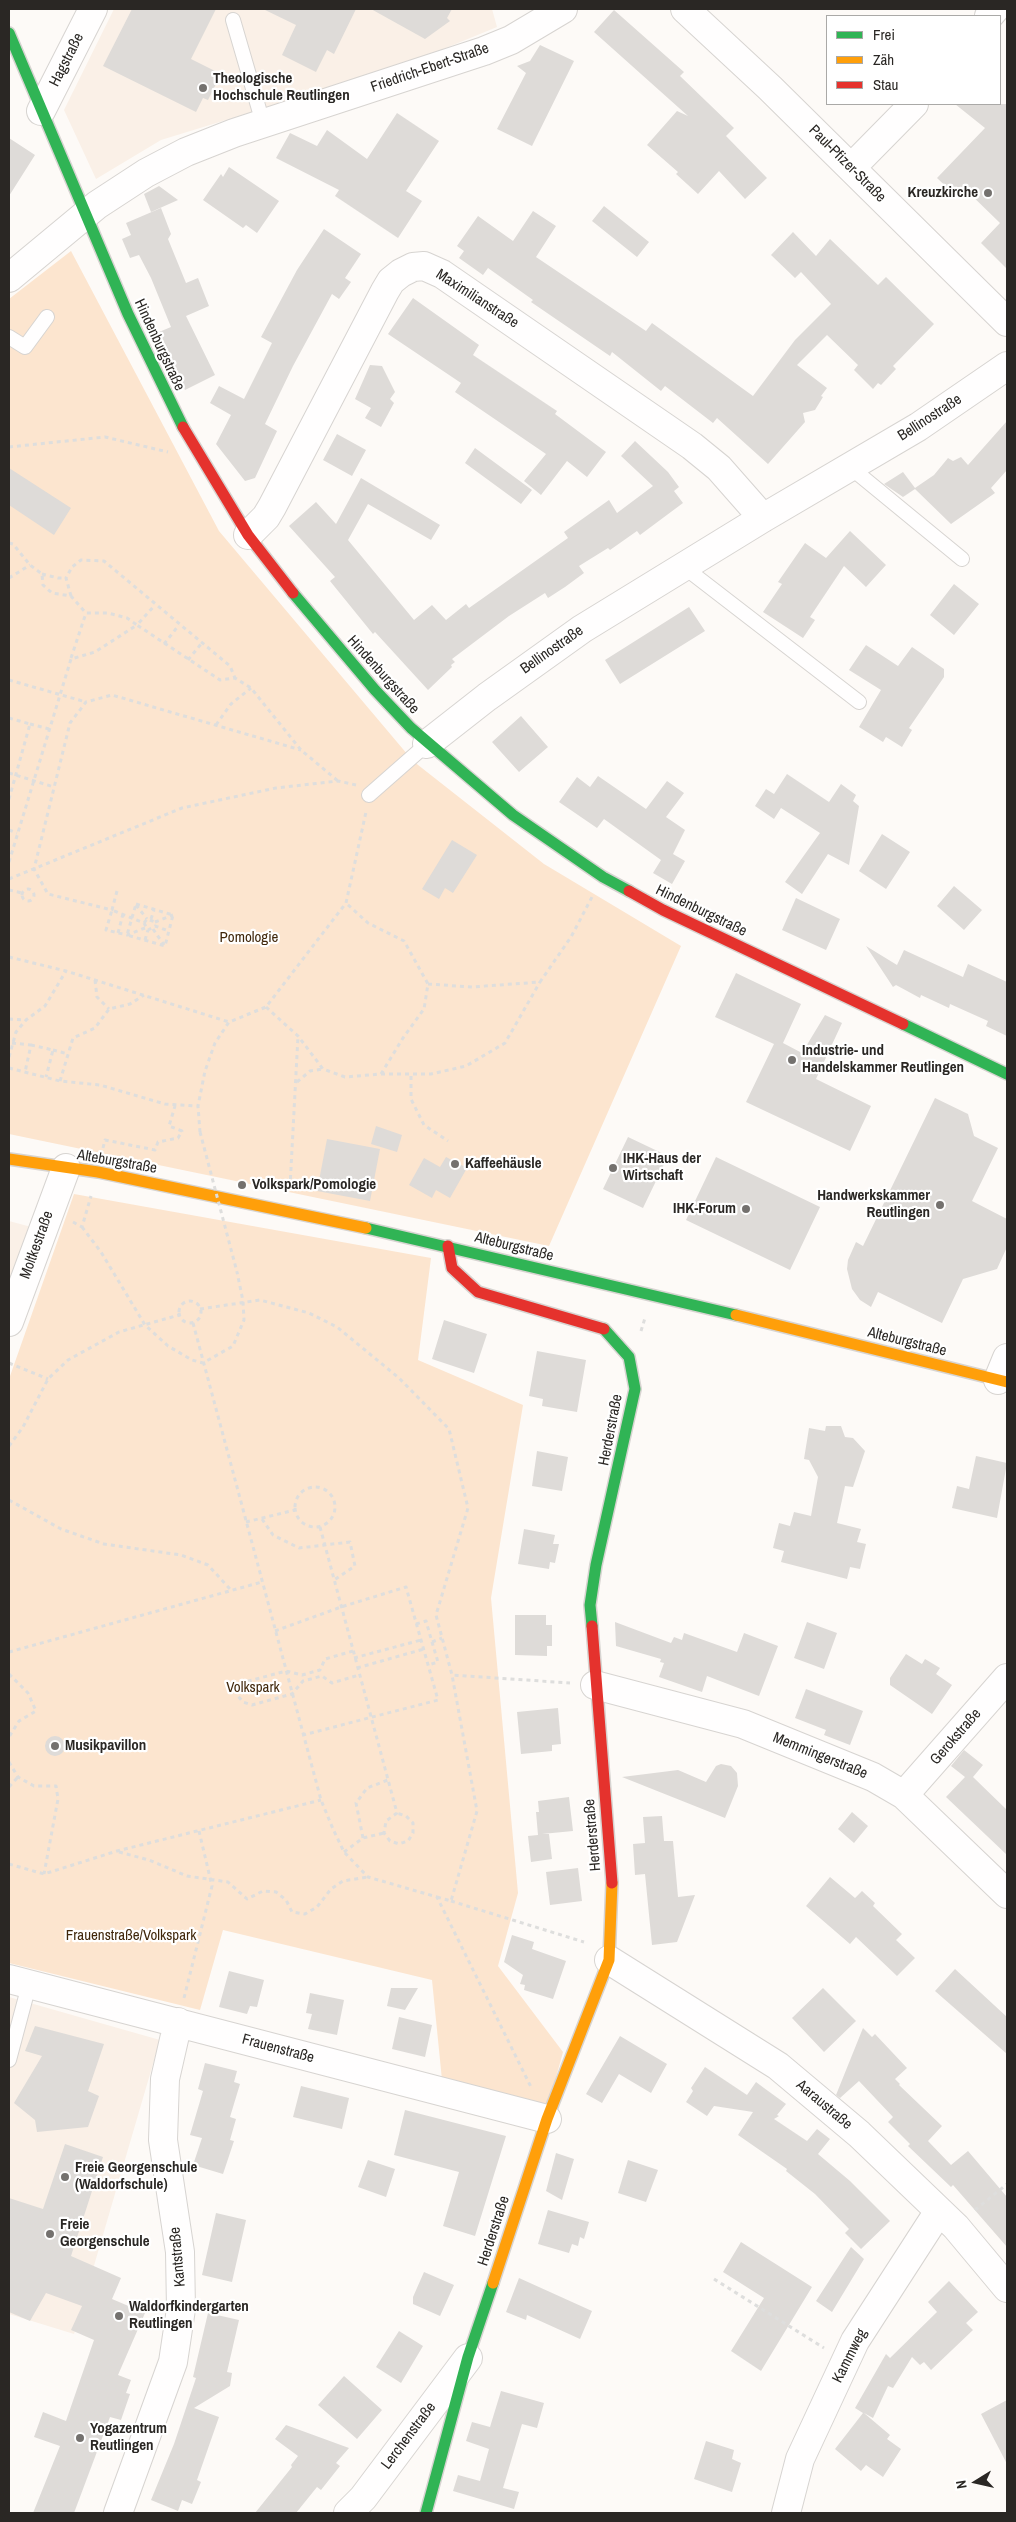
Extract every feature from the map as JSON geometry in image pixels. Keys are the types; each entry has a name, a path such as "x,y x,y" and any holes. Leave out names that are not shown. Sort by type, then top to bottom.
{"street":[{"name":"Hagstraße","path":"41,111 93,9"},
{"name":"Friedrich-Ebert-Straße","path":"9,278 84,215 113,194 165,162 208,142 262,123 484,51 511,40 563,9"},
{"name":"Paul-Pfizer-Straße","path":"685,9 851,168 1007,322"},
{"name":"Hindenburgstraße","path":"9,33 84,215 152,365 201,460 248,535 330,639 375,690 427,744 513,814 602,877 695,925 1007,1074"},
{"path":"851,168 913,105"},
{"name":"Maximilianstraße","path":"248,535 266,517 272,507 384,291 391,281 401,273 413,267 424,266 442,274 692,446 737,486 763,518"},
{"name":"Bellinostraße","path":"427,744 550,651 763,518 918,427 1007,366"},
{"name":"Alteburgstraße","path":"9,1159 287,1210 1004,1373"},
{"name":"Moltkestraße","path":"9,1322 66,1168"},
{"name":"Herderstraße","path":"426,2513 468,2357 547,2119 609,1960 613,1891 590,1605 596,1565 620,1461 634,1389 629,1357 605,1329 478,1292 452,1268 448,1246"},
{"name":"Gerokstraße","path":"904,1795 1007,1678"},
{"name":"Memmingerstraße","path":"595,1685 743,1724 873,1777 904,1795 1007,1894"},
{"name":"Aaraustraße","path":"609,1960 778,2066 859,2134 939,2211 1007,2288"},
{"name":"Frauenstraße","path":"19,1981 547,2119"},
{"name":"Kantstraße","path":"118,2513 173,2362 181,2309 180,2252 163,2140 165,2079 178,2022"},
{"name":"Kammweg","path":"786,2513 800,2459 855,2341 939,2211"},
{"name":"Lerchenstraße","path":"348,2513 363,2498 468,2357"}],"lane":[{"path":"233,20 262,123"},
{"path":"9,337 25,347 47,317"},
{"path":"850,466 962,559"},
{"path":"684,567 859,702"},
{"path":"369,795 427,744"},
{"path":"9,2060 19,1981"}],"path":[{"path":"9,447 104,437 201,460"},
{"path":"9,543 14,544 30,565 42,574 66,578"},
{"path":"9,879 182,808 276,788 338,781 301,750 251,688 235,678 230,666 178,625 104,561 81,560 72,567 66,578 71,596 86,613 108,613 127,618 220,680 235,678"},
{"path":"9,578 30,565"},
{"path":"42,574 43,585 52,593 71,596"},
{"path":"71,659 96,652 137,625 155,605"},
{"path":"9,862 48,729 86,613"},
{"path":"164,644 178,625"},
{"path":"188,660 201,644"},
{"path":"9,680 86,702 112,694 301,750"},
{"path":"216,725 231,704 251,688"},
{"path":"86,702 70,723 34,869 48,894 112,910 132,920 144,923 173,915"},
{"path":"9,718 48,729"},
{"path":"9,799 30,724"},
{"path":"9,773 54,787"},
{"path":"82,1228 102,1252 145,1325 183,1356 203,1363 233,1346 244,1320 243,1301 200,1132 198,1106 205,1071 214,1043 229,1022 266,1007 346,903 369,795"},
{"path":"9,830 18,833"},
{"path":"297,1082 310,1071 323,1070 345,1077 381,1074 411,1076 466,1066 505,1043 540,982 571,937 602,877"},
{"path":"29,889 33,891 35,897 27,902 22,898 22,894 29,889"},
{"path":"9,890 22,894"},
{"path":"117,891 106,930 165,946"},
{"path":"346,903 368,923 404,941 428,984 424,1009 403,1038 381,1074"},
{"path":"136,904 173,915"},
{"path":"127,935 136,904"},
{"path":"136,904 151,920 165,946"},
{"path":"151,920 154,910"},
{"path":"118,933 123,914"},
{"path":"165,946 173,915"},
{"path":"144,923 146,929 145,940"},
{"path":"127,935 154,928 169,931"},
{"path":"9,957 66,971 229,1022"},
{"path":"9,1057 16,1032 26,1020 45,1006 66,971"},
{"path":"95,980 97,997 110,1009"},
{"path":"428,984 472,987 540,982"},
{"path":"60,1081 73,1038 95,1028 110,1009 130,1004 144,995"},
{"path":"266,1007 298,1036 323,1070"},
{"path":"9,1019 26,1020"},
{"path":"287,1210 297,1082 298,1036"},
{"path":"12,1043 31,1045 68,1054"},
{"path":"25,1072 31,1045"},
{"path":"46,1078 53,1050"},
{"path":"9,1068 60,1081 100,1085 176,1106 198,1106"},
{"path":"411,1076 411,1099 424,1125 448,1141"},
{"path":"155,1150 158,1142 178,1138 182,1131 169,1126 176,1106"},
{"path":"200,1309 243,1301 260,1300 309,1313 337,1327 399,1378 448,1429 468,1508 436,1616 452,1675 477,1811 451,1900"},
{"path":"193,1301 200,1309 200,1316 193,1322 184,1322 179,1315 180,1306 186,1302 193,1301"},
{"path":"9,1446 23,1426 48,1380 68,1360 96,1343 179,1315"},
{"path":"639,1338 646,1315"},
{"path":"193,1322 320,1800 344,1852 368,1877"},
{"path":"9,1363 48,1380"},
{"path":"312,1486 322,1487 331,1493 336,1503 335,1513 329,1522 320,1527 304,1523 295,1510 296,1499 302,1491 312,1486"},
{"path":"9,1500 61,1529 104,1544 181,1555 208,1566 230,1589"},
{"path":"246,1522 295,1510"},
{"path":"262,1518 273,1535 299,1548 350,1542 355,1566 334,1580"},
{"path":"320,1527 397,1814"},
{"path":"9,1652 230,1589 262,1582"},
{"path":"275,1631 341,1607 406,1587 438,1700 303,1735"},
{"path":"416,1624 426,1621 438,1662 428,1665"},
{"path":"432,1642 442,1638"},
{"path":"354,1658 421,1640"},
{"path":"357,1668 424,1650"},
{"path":"353,1651 325,1659 320,1670 302,1675 286,1672 245,1682 240,1687 238,1696 244,1702 252,1705 292,1694 303,1681 322,1676 332,1683 359,1675"},
{"path":"9,1674 28,1693 36,1711 19,1721 9,1737"},
{"path":"452,1675 595,1685"},
{"path":"9,1762 18,1777 34,1786 56,1786 58,1799 44,1874"},
{"path":"9,1787 18,1777"},
{"path":"363,1838 356,1803 367,1788 388,1780"},
{"path":"9,1864 44,1874 117,1852 320,1800"},
{"path":"397,1814 406,1816 413,1823 413,1833 408,1841 399,1844 390,1841 384,1833 386,1821 397,1814"},
{"path":"178,2022 212,1886 199,1831"},
{"path":"344,1852 363,1838 384,1833"},
{"path":"117,1852 149,1860 188,1876 228,1882 247,1899 264,1891 276,1892 286,1900 292,1912 305,1914 317,1907 331,1889 342,1881 368,1877 451,1900 591,1944 609,1960"},
{"path":"437,1897 547,2119"},
{"path":"988,2199 1007,2184"},
{"path":"714,2279 846,2361"}],"shaded area":[{"name":"Theologische Hochschule Reutlingen","path":"114,9 492,9 497,27 402,66 161,140 96,179 64,110"},
{"path":"9,1221 35,1228 9,1300"},
{"name":"Freie Georgenschule (Waldorfschule)","path":"9,1997 160,2040 74,2334 9,2314"}],"green space":[{"name":"Pomologie","path":"71,251 219,531 413,761 544,864 681,946 549,1246 9,1134 9,299"},
{"name":"Volkspark","path":"74,1194 431,1258 418,1360 523,1405 491,1598 518,1893 498,1966 563,2052 547,2110 442,2080 432,1980 223,1930 200,2010 9,1963 9,1379"}],"building":[{"path":"132,9 216,9 191,59 221,74 208,100 203,98 196,112 103,66"},
{"path":"263,9 356,9 334,54 327,50 316,72 282,55 296,25"},
{"path":"371,9 452,9 447,18 450,21 425,39"},
{"path":"614,10 684,72 680,76 734,128 726,136 767,178 745,199 719,171 698,194 676,174 678,172 647,145 677,111 688,116 594,32"},
{"path":"540,45 574,61 532,146 497,129 526,73 517,66 530,61"},
{"name":"Kreuzkirche","path":"1007,104 1007,269 981,243 1000,223 965,189 957,197 937,178 985,128 956,105"},
{"path":"397,113 439,141 406,191 422,201 398,238 335,196 339,190 276,158 290,133 317,146 327,130 367,159"},
{"path":"9,138 35,155 9,196"},
{"path":"229,167 279,201 257,233 246,225 243,228 203,200 221,174 223,177"},
{"path":"159,186 178,200 151,212 144,194"},
{"path":"604,206 649,242 637,257 592,221"},
{"path":"161,208 171,234 168,239 186,283 198,278 209,306 186,316 215,375 185,390 159,332 171,327 151,278 139,255 130,258 122,239 131,235 126,223"},
{"path":"533,211 556,226 536,257 646,331 652,323 753,396 795,340 831,304 801,272 795,278 771,255 793,232 816,256 830,239 878,285 886,277 934,324 893,366 896,369 881,385 878,383 873,389 854,370 858,365 827,335 797,365 827,388 821,396 823,397 815,410 803,413 805,422 768,464 717,418 713,423 665,386 661,391 612,352 610,356 531,302 533,300 488,268 483,275 459,258 464,251 457,246 478,216 513,241"},
{"path":"324,229 361,254 345,278 351,282 339,299 332,294 293,366 265,424 277,431 255,478 245,481 216,444 231,415 210,403 219,386 244,399 272,343 261,337 297,270"},
{"path":"413,298 479,345 473,355 557,411 555,414 606,452 587,477 567,461 541,495 524,481 546,454 455,392 461,383 388,334"},
{"path":"370,365 382,366 395,392 390,399 394,403 381,427 365,418 371,408 355,399"},
{"path":"1007,421 1007,470 991,488 995,493 951,524 915,489 903,497 884,484 903,472 915,488 934,475 948,458 953,461 961,457 968,465"},
{"path":"337,434 366,450 352,476 323,460"},
{"path":"635,441 668,472 679,487 674,491 683,503 640,535 637,531 610,550 608,548 579,566 584,573 565,587 548,598 545,593 509,616 452,659 455,662 451,665 452,667 428,690 375,632 373,634 330,581 335,577 289,526 316,502 336,524 361,478 440,525 431,540 368,504 348,540 414,620 432,605 446,620 466,604 469,608 568,538 564,532 609,500 617,513 653,486 621,456"},
{"path":"475,448 532,490 521,504 465,463"},
{"path":"9,468 71,508 54,535 9,505"},
{"path":"850,531 886,565 866,587 844,566 810,617 815,620 803,638 763,612 782,584 778,582 805,543 826,558"},
{"path":"954,584 979,604 954,635 930,615"},
{"path":"689,607 705,631 620,684 605,660"},
{"path":"866,645 898,666 912,647 944,669 944,677 909,728 912,730 902,747 886,737 883,742 859,727 881,690 849,670"},
{"path":"521,716 548,747 519,772 492,742"},
{"path":"787,774 829,802 841,784 856,795 853,801 859,806 849,865 828,854 802,894 785,882 820,833 781,808 774,819 755,806 766,789 774,794"},
{"path":"598,776 646,809 667,781 684,793 666,817 685,830 673,854 685,861 672,884 653,873 661,860 604,819 597,828 559,802 577,777 590,787"},
{"path":"882,834 910,852 886,889 859,871"},
{"path":"452,840 477,855 453,893 445,888 439,899 422,889"},
{"path":"954,886 982,910 964,930 937,906"},
{"path":"796,898 840,919 826,950 782,930"},
{"path":"866,946 897,965 904,950 963,977 968,964 1007,982 1007,1036 986,1026 988,1021 950,1004 949,1008 921,995 920,998 896,985 893,987"},
{"path":"736,973 801,1004 783,1043 802,1053 825,1015 842,1023 816,1079 871,1106 850,1151 746,1102 774,1044 715,1017"},
{"path":"935,1098 968,1114 974,1136 998,1148 972,1201 1007,1219 1007,1247 997,1269 963,1279 942,1323 878,1292 871,1307 860,1300 852,1289 847,1269 848,1260 856,1242 863,1246"},
{"path":"376,1126 402,1135 397,1152 371,1144"},
{"path":"628,1137 668,1156 643,1208 603,1189"},
{"path":"327,1139 380,1149 370,1201 317,1191"},
{"path":"446,1157 467,1168 450,1198 436,1190 432,1198 409,1185 424,1158 440,1167"},
{"path":"716,1157 820,1207 790,1270 686,1220"},
{"path":"444,1320 487,1334 474,1373 432,1359"},
{"path":"537,1351 586,1360 577,1412 542,1406 543,1399 529,1396"},
{"path":"826,1426 841,1426 845,1437 853,1438 865,1451 853,1487 845,1486 837,1523 861,1529 857,1542 866,1544 860,1569 850,1567 847,1579 781,1562 784,1551 773,1548 779,1523 790,1526 794,1512 811,1516 818,1477 809,1460 804,1459 809,1428 825,1431"},
{"path":"537,1451 568,1457 562,1491 532,1486"},
{"path":"976,1456 1007,1463 997,1518 952,1508 957,1486 969,1489"},
{"path":"524,1529 555,1535 553,1544 559,1544 555,1563 550,1562 549,1569 518,1564"},
{"path":"515,1615 546,1615 546,1625 552,1625 552,1646 547,1646 547,1656 515,1655"},
{"path":"615,1622 671,1643 674,1637 682,1640 684,1633 737,1652 744,1633 778,1646 759,1696 707,1676 702,1692 659,1677 664,1663 660,1662 661,1659 616,1646"},
{"path":"807,1622 837,1633 824,1669 794,1658"},
{"path":"906,1654 922,1664 925,1659 940,1668 936,1674 952,1685 932,1714 890,1685 890,1678"},
{"path":"806,1689 863,1711 850,1745 824,1735 826,1730 795,1718"},
{"path":"558,1708 561,1744 552,1745 552,1751 521,1754 517,1712"},
{"name":"Musikpavillon","path":"55,1736 62,1739 65,1746 62,1753 55,1756 48,1753 45,1746 48,1739"},
{"path":"964,1750 983,1765 973,1777 1007,1810 1007,1855 946,1797 965,1777 951,1766"},
{"path":"721,1764 731,1766 737,1773 738,1786 725,1818 622,1777 678,1770 706,1782 716,1766"},
{"path":"569,1797 573,1831 542,1834 549,1834 552,1859 531,1862 528,1836 538,1835 536,1812 539,1812 538,1801"},
{"path":"852,1812 868,1826 854,1843 838,1829"},
{"path":"662,1816 664,1841 673,1841 678,1897 695,1895 677,1942 652,1945 645,1874 635,1875 633,1844 645,1843 643,1817"},
{"path":"578,1868 582,1901 550,1905 546,1872"},
{"path":"830,1877 855,1898 862,1891 875,1903 873,1906 902,1934 896,1940 915,1958 897,1976 856,1937 850,1944 806,1906"},
{"path":"512,1935 534,1942 532,1949 566,1961 553,1999 524,1990 525,1985 520,1984 523,1975 504,1962"},
{"path":"955,1969 1007,2017 1007,2054 935,1991"},
{"path":"229,1971 264,1980 257,2007 250,2006 247,2014 219,2007"},
{"path":"391,1988 418,1988 405,2010 387,2006"},
{"path":"823,1988 856,2021 824,2052 792,2018"},
{"path":"310,1993 344,2000 337,2035 308,2029 312,2014 306,2013"},
{"path":"399,2017 432,2025 425,2057 392,2049"},
{"path":"35,2026 104,2044 88,2091 99,2096 88,2127 37,2132 35,2120 14,2103 42,2056 25,2051"},
{"path":"863,2028 872,2037 875,2034 907,2068 895,2079 942,2126 928,2141 951,2165 968,2151 1007,2197 1007,2247 953,2185 951,2187 908,2146 910,2144 888,2122 893,2117 859,2081 840,2098 836,2095"},
{"path":"620,2036 667,2064 651,2093 619,2074 602,2103 586,2094"},
{"path":"205,2063 237,2071 234,2082 240,2084 230,2117 236,2119 230,2140 234,2141 223,2174 193,2165 202,2138 190,2135 203,2091 198,2089"},
{"path":"705,2067 747,2095 756,2082 786,2104 777,2115 779,2116 774,2119 807,2141 817,2129 830,2139 818,2154 850,2181 890,2221 861,2249 845,2233 849,2229 815,2194 786,2171 787,2169 738,2135 753,2112 714,2106 707,2116 686,2102 693,2091 691,2088"},
{"path":"301,2086 349,2098 342,2129 293,2117"},
{"path":"405,2110 506,2136 475,2236 443,2226 459,2172 394,2155"},
{"path":"65,2144 103,2157 71,2256 121,2278 112,2299 145,2313 118,2375 131,2380 126,2393 130,2394 121,2420 110,2417 74,2513 33,2513 60,2446 34,2437 43,2412 66,2421 94,2340 71,2330 82,2306 46,2293 30,2321 9,2312 9,2198 43,2209"},
{"path":"556,2153 574,2159 562,2200 546,2191"},
{"path":"368,2160 395,2169 386,2197 358,2187"},
{"path":"628,2160 658,2170 646,2202 618,2193"},
{"path":"548,2210 589,2222 584,2239 580,2237 578,2246 572,2244 569,2253 538,2244"},
{"path":"216,2213 246,2220 232,2282 202,2275"},
{"path":"741,2242 812,2287 761,2371 731,2351 764,2298 723,2272"},
{"path":"851,2247 864,2259 832,2312 816,2301"},
{"path":"424,2272 454,2285 440,2316 413,2304 413,2297"},
{"path":"519,2278 592,2311 580,2339 527,2315 526,2320 506,2312"},
{"path":"949,2281 978,2312 966,2323 973,2330 931,2370 924,2362 920,2365 912,2357 893,2388 888,2386 873,2418 864,2413 890,2435 887,2439 901,2449 883,2477 866,2465 861,2471 835,2449 863,2413 855,2408 886,2354 890,2358 937,2312 928,2302"},
{"path":"208,2313 239,2320 227,2372 232,2373 230,2386 194,2408 219,2417 197,2480 201,2482 192,2504 182,2500 178,2511 151,2500 174,2444 196,2378 193,2377"},
{"path":"399,2331 423,2346 401,2383 376,2367"},
{"path":"344,2376 382,2410 357,2439 318,2405"},
{"path":"501,2391 544,2403 537,2428 522,2424 503,2488 519,2492 514,2509 453,2491 458,2475 480,2481 489,2449 466,2441 472,2422 490,2427"},
{"path":"1007,2400 1007,2464 981,2414"},
{"path":"286,2425 349,2448 336,2463 340,2466 321,2490 317,2487 296,2513 255,2513 292,2467 291,2465 298,2456 275,2439"},
{"path":"706,2441 734,2450 732,2459 741,2463 732,2492 694,2479"}],"traffic: fast":[{"path":"9,33 128,314 183,427"},
{"path":"293,593 375,690 411,728 513,815 603,877 629,891"},
{"path":"903,1024 1007,1074"},
{"path":"366,1228 736,1315"},
{"path":"592,1626 590,1605 596,1565 635,1389 629,1357 604,1329"},
{"path":"426,2513 468,2357 493,2283"}],"traffic: slow":[{"path":"9,1159 98,1172 366,1228"},
{"path":"736,1315 1007,1382"},
{"path":"493,2283 547,2119 609,1960 612,1883"}],"traffic: jam":[{"path":"183,427 248,535 293,593"},
{"path":"629,891 663,910 903,1024"},
{"path":"448,1246 452,1268 478,1292 604,1329"},
{"path":"592,1626 612,1883"}],"place":[{"name":"Theologische Hochschule Reutlingen","path":"203,88"},
{"name":"Kreuzkirche","path":"988,193"},
{"name":"Industrie- und Handelskammer Reutlingen","path":"792,1060"},
{"name":"Kaffeehäusle","path":"455,1164"},
{"name":"IHK-Haus der Wirtschaft","path":"613,1168"},
{"name":"Volkspark/Pomologie","path":"242,1185"},
{"name":"Handwerkskammer Reutlingen","path":"940,1205"},
{"name":"IHK-Forum","path":"746,1209"},
{"name":"Musikpavillon","path":"55,1746"},
{"name":"Freie Georgenschule (Waldorfschule)","path":"65,2177"},
{"name":"Freie Georgenschule","path":"50,2234"},
{"name":"Waldorfkindergarten Reutlingen","path":"119,2316"},
{"name":"Yogazentrum Reutlingen","path":"80,2438"}],"park label":[{"name":"Frauenstraße/Volkspark","path":"131,1936"}]}
